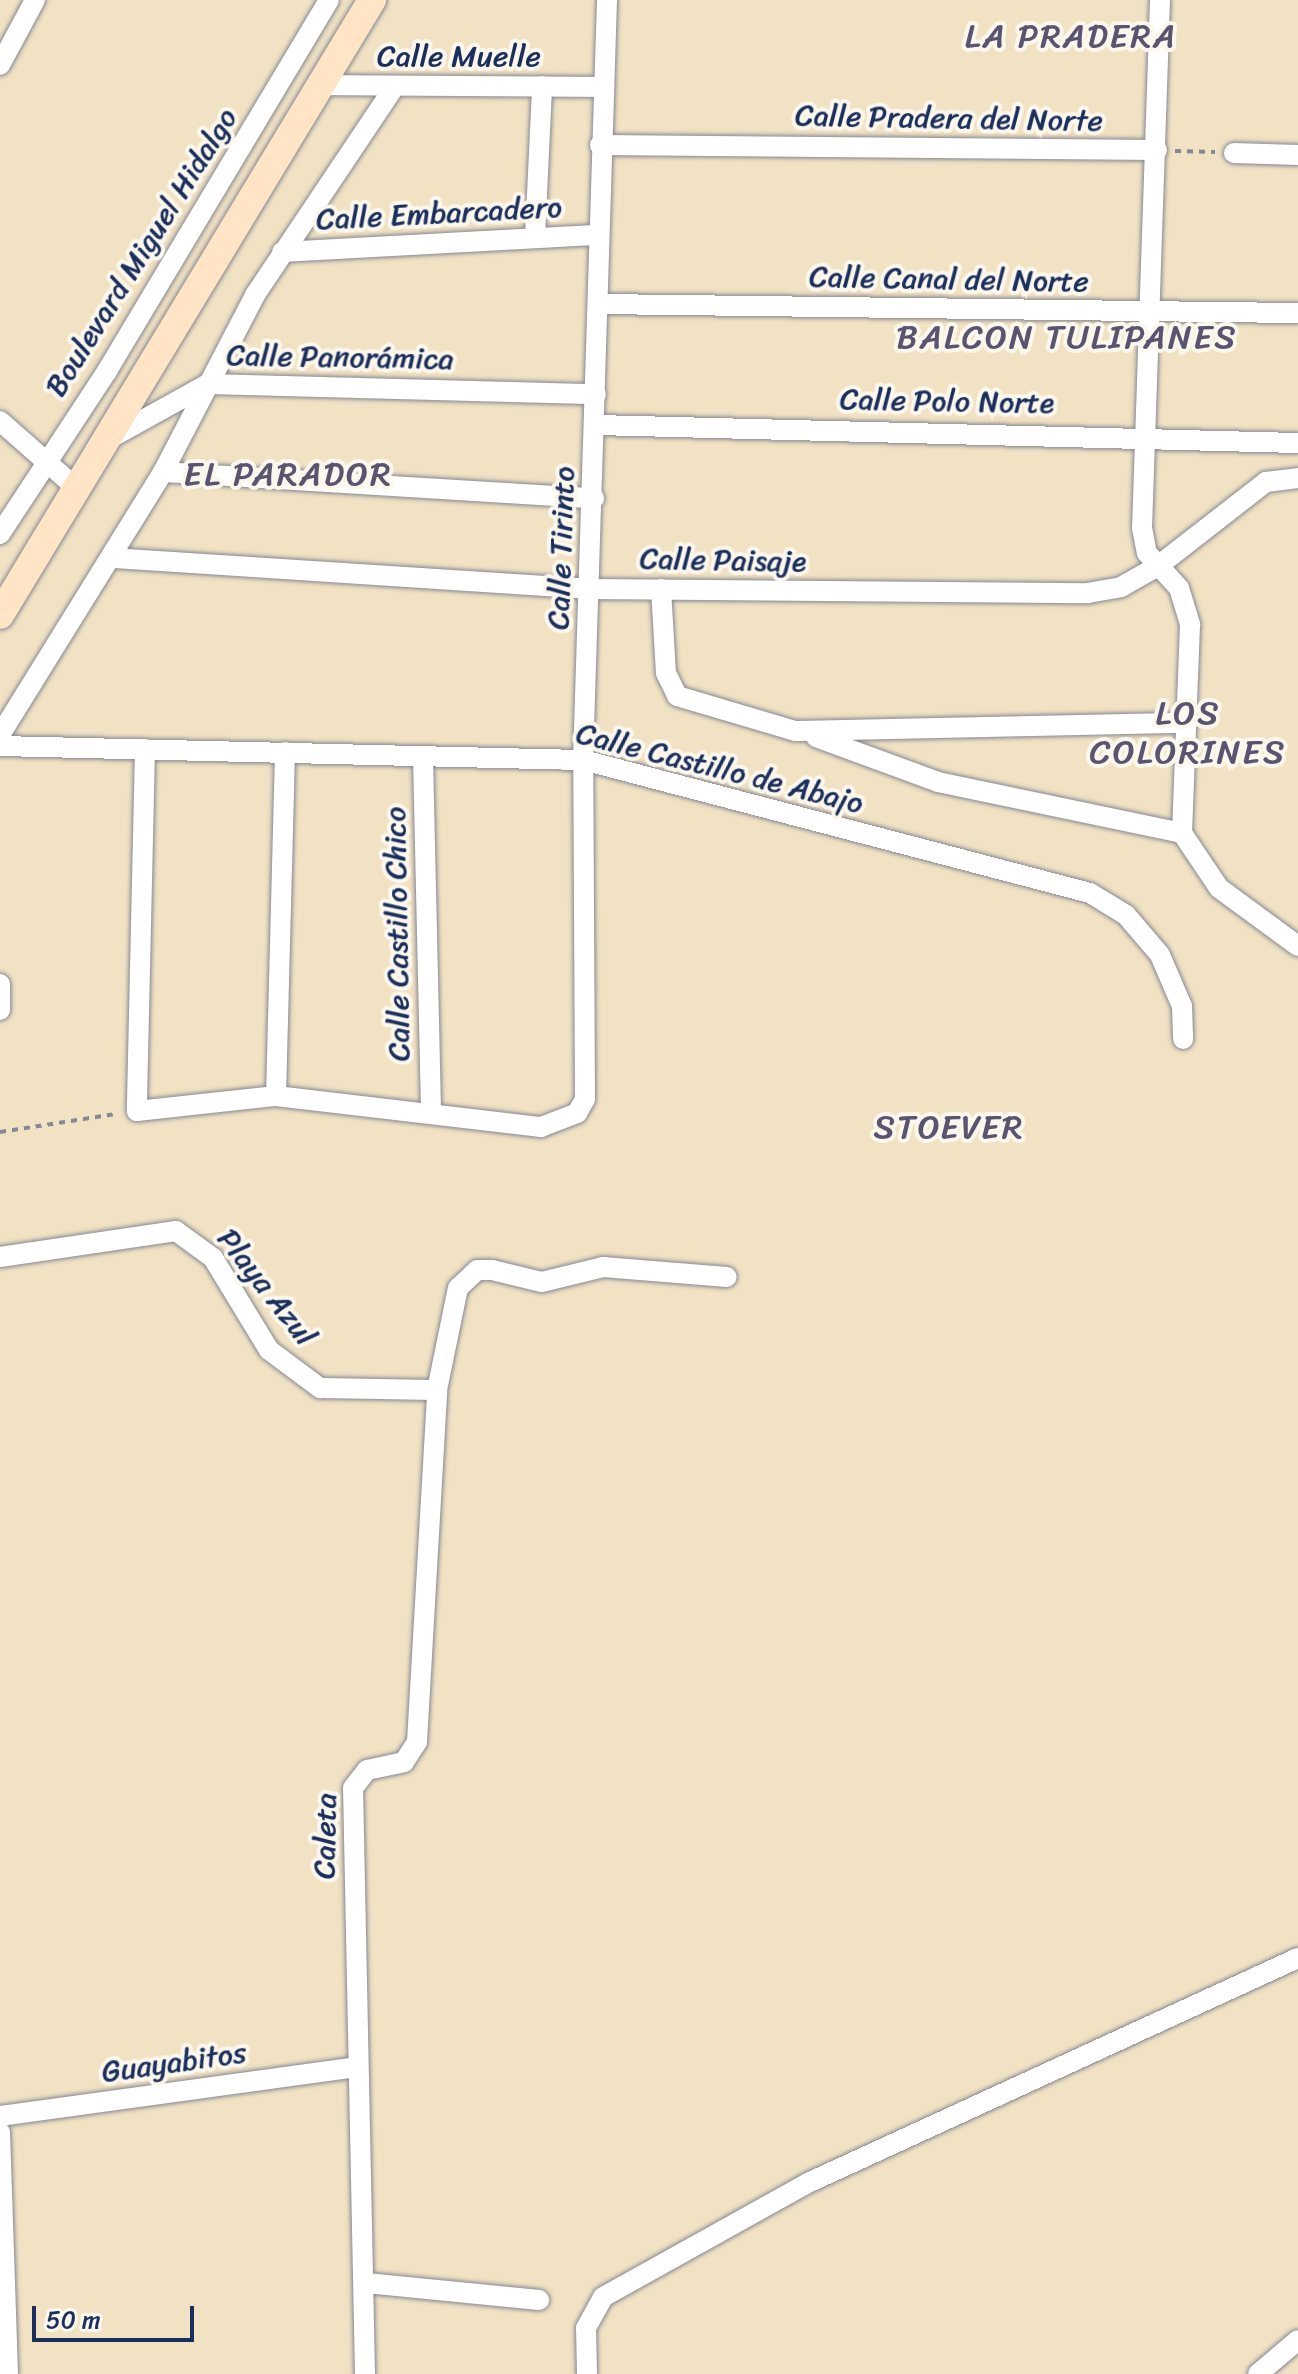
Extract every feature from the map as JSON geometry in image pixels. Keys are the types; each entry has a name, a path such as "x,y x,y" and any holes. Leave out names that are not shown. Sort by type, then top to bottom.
{"main road":[{"path":"0,615 98,445 372,0"}],"street":[{"path":"0,65 35,0"},
{"name":"Boulevard Miguel Hidalgo","path":"0,534 329,0"},
{"name":"Calle Tirinto","path":"431,1110 541,1127 568,1120 585,1099 583,760 594,498 600,145 607,0"},
{"path":"1160,0 1142,528 1179,588 1190,625 1182,833 1219,888 1298,946"},
{"name":"Calle Muelle","path":"317,85 602,87"},
{"path":"535,237 542,86"},
{"path":"0,735 113,558 282,252 394,87"},
{"name":"Calle Pradera del Norte","path":"600,145 1157,150"},
{"path":"1234,153 1298,155"},
{"name":"Calle Embarcadero","path":"282,252 599,235"},
{"name":"Calle Canal del Norte","path":"598,304 1298,313"},
{"name":"Calle Panorámica","path":"98,445 208,384 596,394"},
{"path":"0,421 47,458 74,486"},
{"name":"Calle Polo Norte","path":"596,425 1144,435 1298,443"},
{"path":"163,472 594,498"},
{"name":"Calle Paisaje","path":"113,558 589,589 1088,593 1121,587 1165,561 1266,482 1298,478"},
{"path":"661,589 666,673 677,696 802,732 938,782 1182,833"},
{"path":"802,732 1187,723"},
{"name":"Calle Castillo de Abajo","path":"0,746 583,760 1090,893 1126,915 1160,955 1182,1006 1183,1039"},
{"path":"145,749 137,1111 276,1096 431,1110"},
{"path":"276,1096 285,752"},
{"name":"Calle Castillo Chico","path":"423,757 431,1110"},
{"path":"0,984 0,1010"},
{"name":"Playa Azul","path":"0,1257 176,1231 213,1258 269,1350 320,1388 437,1390"},
{"name":"Caleta","path":"365,2374 366,2283 356,2067 353,1788 367,1770 404,1762 417,1742 437,1390 458,1288 477,1270 492,1270 542,1282 603,1267 727,1277"},
{"path":"587,2374 586,2328 603,2297 810,2182 1298,1958"},
{"name":"Guayabitos","path":"0,2116 356,2067"},
{"path":"0,2132 8,2374"},
{"path":"366,2283 539,2300"},
{"path":"1258,2374 1298,2340"}],"path":[{"path":"1157,150 1234,153"},
{"path":"0,1132 137,1111"}],"district":[{"name":"LA PRADERA","path":"1071,37"},
{"name":"BALCON TULIPANES","path":"1067,338"},
{"name":"EL PARADOR","path":"288,475"},
{"name":"LOS COLORINES","path":"1188,732"},
{"name":"STOEVER","path":"949,1128"}]}
